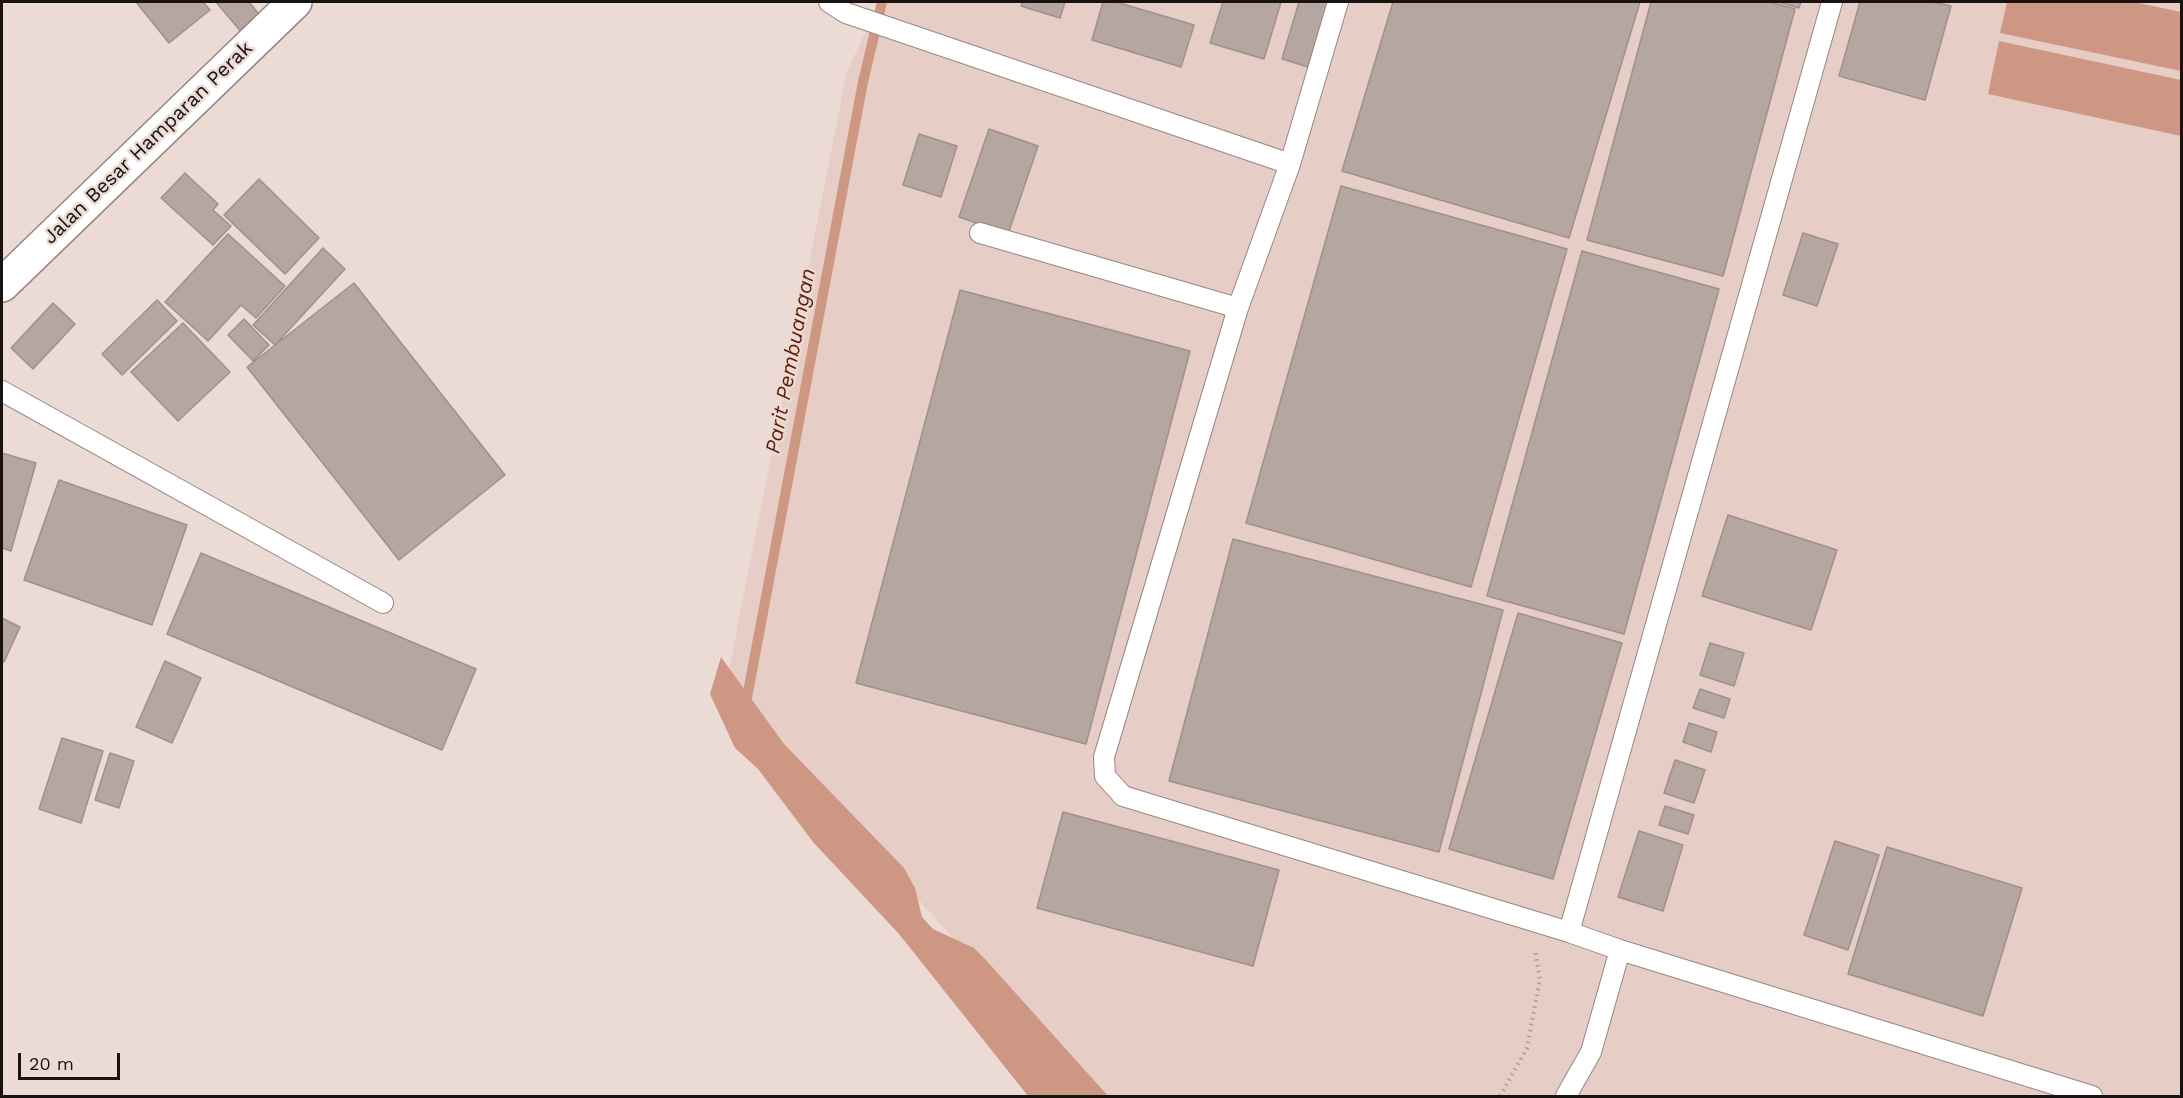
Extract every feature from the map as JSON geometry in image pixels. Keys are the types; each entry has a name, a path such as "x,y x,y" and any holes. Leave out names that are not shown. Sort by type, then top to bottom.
{"main road":[{"name":"Jalan Besar Hamparan Perak","path":"2,285 295,2"}],"lane":[{"path":"829,2 846,13 1290,164"},
{"path":"1338,2 1290,164 1238,308 1104,757 1105,777 1123,796 1569,932 1620,950 2092,1096"},
{"path":"1569,932 1832,2"},
{"path":"980,233 1238,308"},
{"path":"2,391 383,603"},
{"path":"1566,1096 1591,1052 1620,950"}],"path":[{"path":"1500,1096 1527,1048 1540,979 1528,920"}],"shaded area":[{"path":"880,2 2181,2 2181,1096 1088,1096 971,958 726,685 847,71"},
{"path":"2007,2 2134,2 2181,12 2181,71 2000,33"},
{"path":"1999,41 2181,80 2181,136 1988,94"},
{"path":"721,657 784,744 904,868 915,888 922,917 933,929 974,948 1108,1096 1028,1096 899,934 813,842 758,769 735,748 710,694"}],"building":[{"path":"136,2 203,2 210,10 169,43"},
{"path":"216,2 249,2 262,18 243,34"},
{"path":"1023,2 1065,2 1060,18 1021,6"},
{"path":"1103,2 1116,2 1194,25 1181,67 1092,40"},
{"path":"1223,2 1281,2 1264,59 1210,43"},
{"path":"1299,2 1328,2 1308,67 1282,59"},
{"path":"1393,2 1640,2 1569,238 1342,171"},
{"path":"1651,2 1769,2 1795,9 1723,276 1587,240"},
{"path":"1778,2 1801,2 1799,8"},
{"path":"1860,2 1933,2 1951,6 1925,100 1839,76"},
{"path":"989,129 1038,146 1008,234 959,217"},
{"path":"919,134 957,146 941,197 903,185"},
{"path":"185,173 218,204 213,210 231,226 213,245 161,198"},
{"path":"259,179 319,238 285,274 224,215"},
{"path":"1341,186 1567,249 1471,587 1246,523"},
{"path":"1803,233 1838,244 1817,306 1783,295"},
{"path":"228,234 285,286 256,318 241,305 208,341 165,302"},
{"path":"323,248 345,269 275,345 253,325"},
{"path":"1582,251 1719,289 1624,634 1487,596"},
{"path":"354,283 505,475 399,560 247,367"},
{"path":"960,290 1190,351 1086,744 856,683"},
{"path":"157,300 177,321 122,375 102,354"},
{"path":"53,303 75,324 33,369 11,348"},
{"path":"244,319 269,345 253,361 228,335"},
{"path":"183,323 230,372 178,421 131,372"},
{"path":"2,453 36,463 11,551 2,548"},
{"path":"59,480 187,525 152,625 24,580"},
{"path":"1728,515 1837,550 1811,630 1702,596"},
{"path":"1233,539 1503,610 1439,852 1169,781"},
{"path":"201,553 476,669 442,750 167,634"},
{"path":"1518,613 1622,643 1553,879 1449,849"},
{"path":"2,618 20,627 4,662 2,661"},
{"path":"1710,643 1744,653 1734,686 1700,675"},
{"path":"165,661 201,678 172,743 136,727"},
{"path":"1700,689 1730,699 1724,718 1693,708"},
{"path":"1689,723 1717,732 1711,752 1683,742"},
{"path":"62,738 103,751 81,823 39,809"},
{"path":"110,753 134,761 119,808 95,800"},
{"path":"1675,760 1705,770 1694,803 1664,793"},
{"path":"1665,806 1694,815 1688,834 1659,825"},
{"path":"1063,812 1279,870 1253,966 1037,908"},
{"path":"1639,831 1683,845 1663,911 1618,897"},
{"path":"1835,841 1879,855 1848,950 1804,935"},
{"path":"1887,847 2022,888 1983,1016 1848,974"}],"waterway":[{"name":"Parit Pembuangan","path":"745,708 863,82 882,2"}]}
